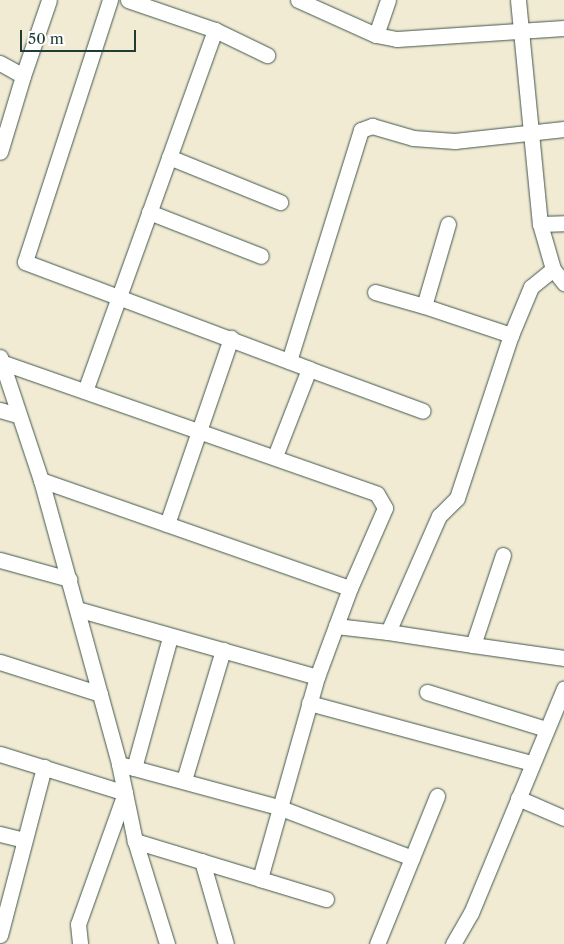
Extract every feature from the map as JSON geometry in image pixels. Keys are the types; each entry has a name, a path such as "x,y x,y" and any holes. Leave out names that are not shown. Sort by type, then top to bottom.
{"street":[{"path":"0,152 49,0"},
{"path":"110,0 24,256 32,267 231,338 423,411"},
{"path":"128,0 215,30 267,55"},
{"path":"298,0 376,35 397,39 564,28"},
{"path":"376,35 388,0"},
{"path":"518,0 529,131 540,224 553,269 564,283"},
{"path":"85,391 215,30"},
{"path":"0,64 23,76"},
{"path":"289,361 361,130 372,126 413,138 455,141 529,131 564,129"},
{"path":"169,157 280,202"},
{"path":"149,212 260,256"},
{"path":"540,224 564,223"},
{"path":"424,306 448,224"},
{"path":"388,632 439,516 457,498 511,335 530,287 553,269"},
{"path":"375,292 511,335"},
{"path":"167,524 231,338"},
{"path":"1,359 85,391 275,456 383,497 385,508 350,588 316,677 278,807 260,879"},
{"path":"1,359 41,480 100,694 126,766"},
{"path":"275,456 309,369"},
{"path":"0,410 18,415"},
{"path":"41,480 350,588"},
{"path":"473,646 503,555"},
{"path":"0,560 69,579"},
{"path":"77,609 316,677"},
{"path":"336,626 564,658"},
{"path":"167,944 135,841 125,793 126,766 170,637"},
{"path":"184,780 223,650"},
{"path":"0,662 100,694"},
{"path":"453,944 471,913 564,688"},
{"path":"427,692 546,729"},
{"path":"309,703 532,763"},
{"path":"0,754 125,793"},
{"path":"126,766 184,780 278,807 412,858"},
{"path":"1,926 44,767"},
{"path":"80,944 78,924 125,793"},
{"path":"377,944 437,796"},
{"path":"518,798 564,818"},
{"path":"0,834 24,840"},
{"path":"135,841 326,899"},
{"path":"202,861 226,944"}]}
